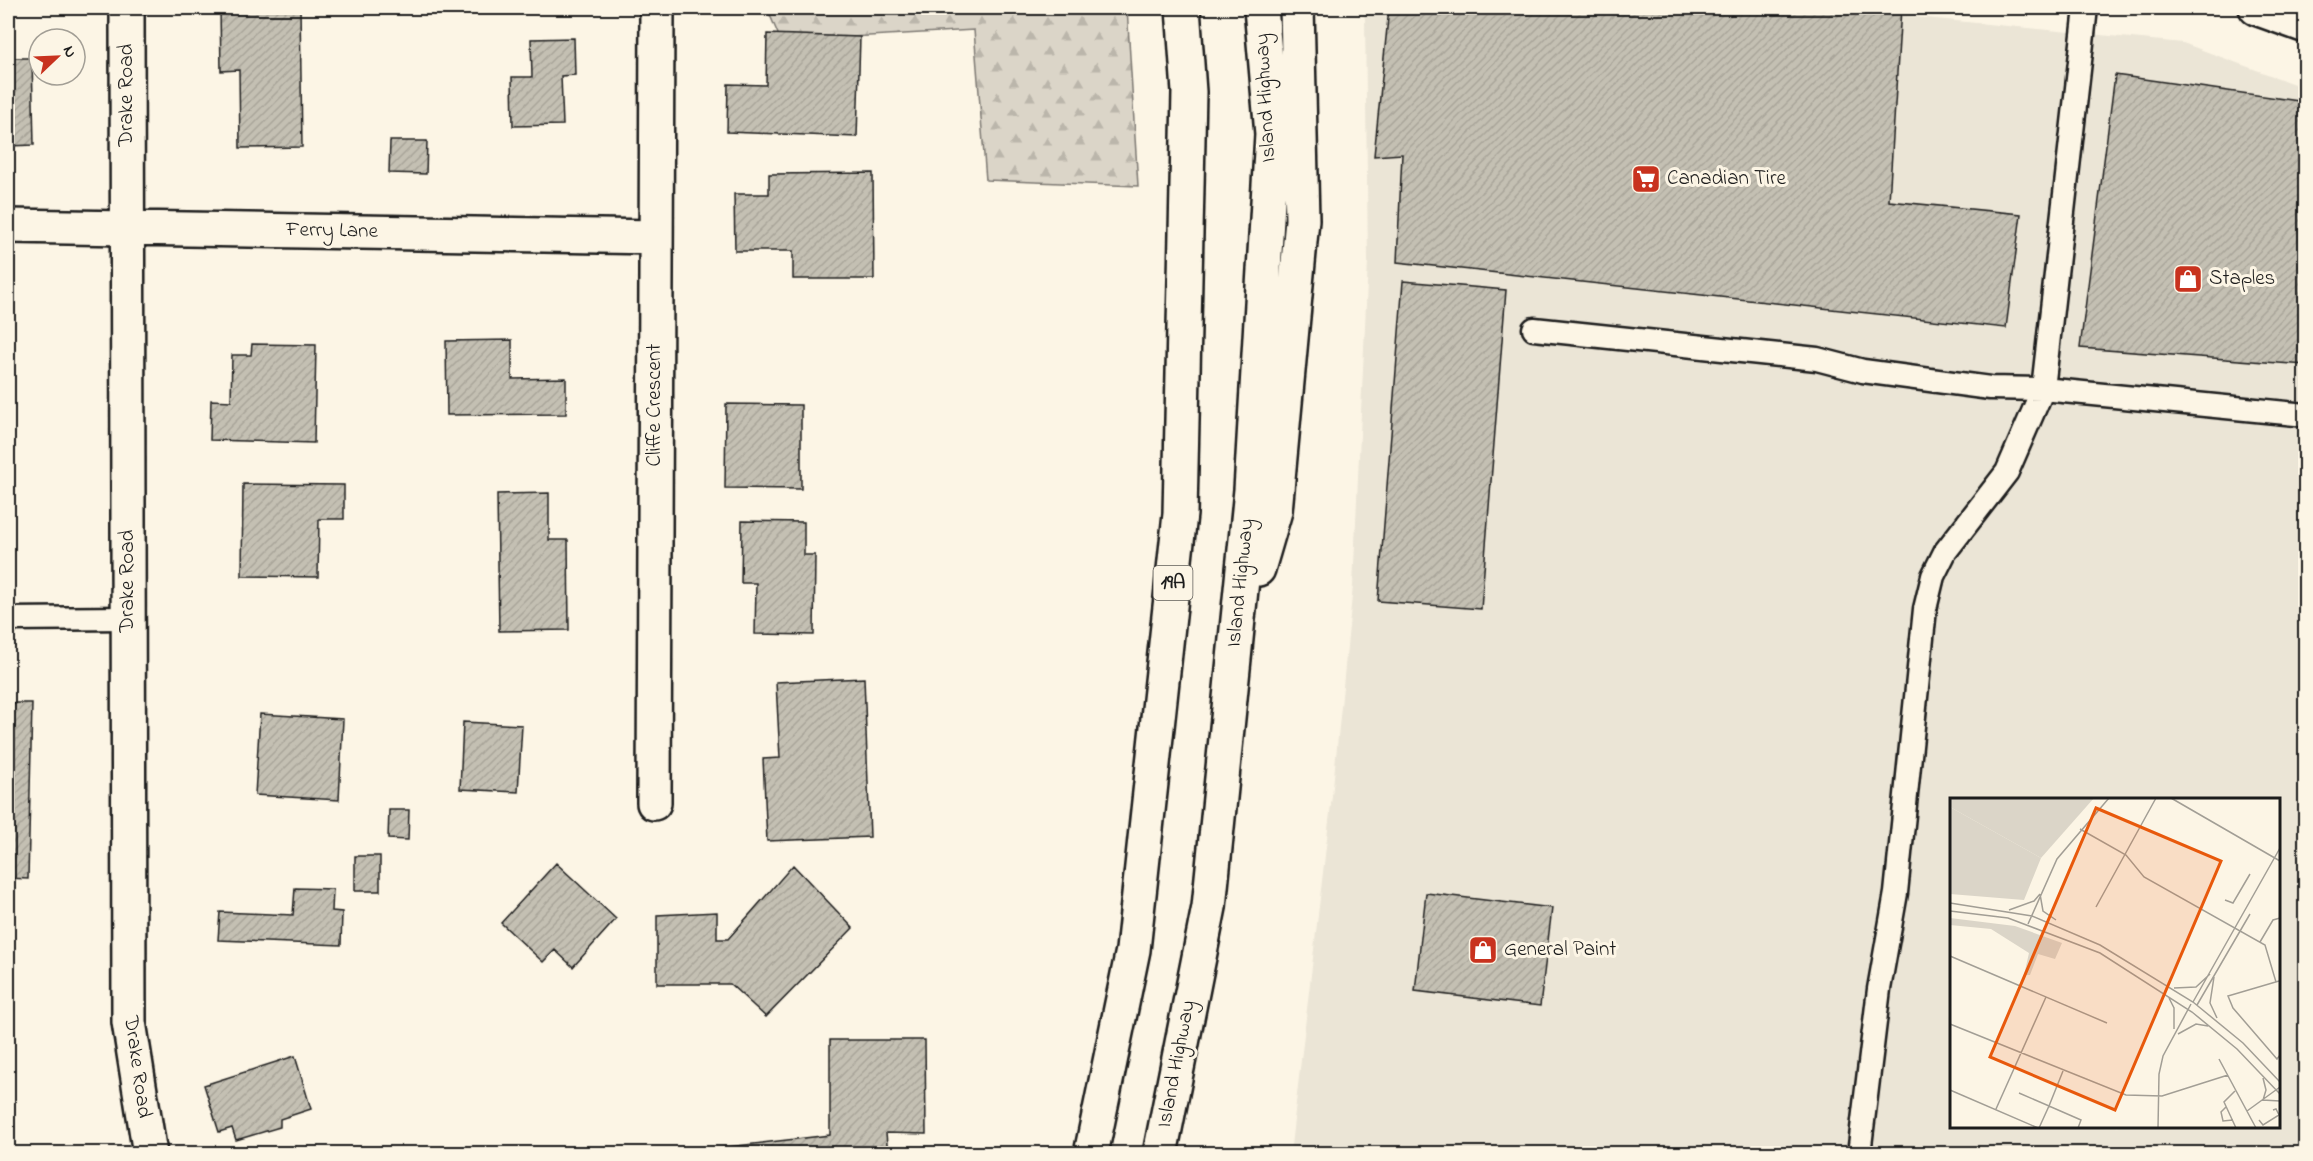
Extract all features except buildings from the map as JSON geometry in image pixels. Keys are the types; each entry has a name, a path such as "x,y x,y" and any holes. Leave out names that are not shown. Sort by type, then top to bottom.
{"main road":[{"name":"Drake Road","path":"127,8 129,1022 150,1154"},
{"name":"Cliffe Crescent","path":"654,804 657,8"},
{"name":"19A","path":"1091,1154 1133,950 1180,514 1190,92 1183,8"},
{"name":"Island Highway","path":"1160,1154 1209,907 1251,490 1272,135 1261,8"},
{"path":"1234,651 1275,511 1302,220 1297,8"},
{"path":"2256,8 2306,26"},
{"name":"Ferry Lane","path":"8,226 656,237"}],"lane":[{"path":"1859,1154 1879,989 1896,892 1925,609 1933,576 1945,552 2007,472 2043,389 2086,8"},
{"path":"1534,329 1817,359 1863,371 1990,388 2043,389 2306,415"},
{"path":"8,619 128,618"}],"shaded area":[{"path":"1362,8 1823,8 2183,43 2305,88 2305,1153 1290,1154 1333,787 1353,586 1368,261 1365,19"}],"green space":[{"path":"767,8 1127,8 1138,186 986,180 974,30 781,41"}],"place":[{"name":"Canadian Tire","path":"1646,179"},
{"name":"Staples","path":"2188,279"},
{"name":"General Paint","path":"1483,950"}]}
